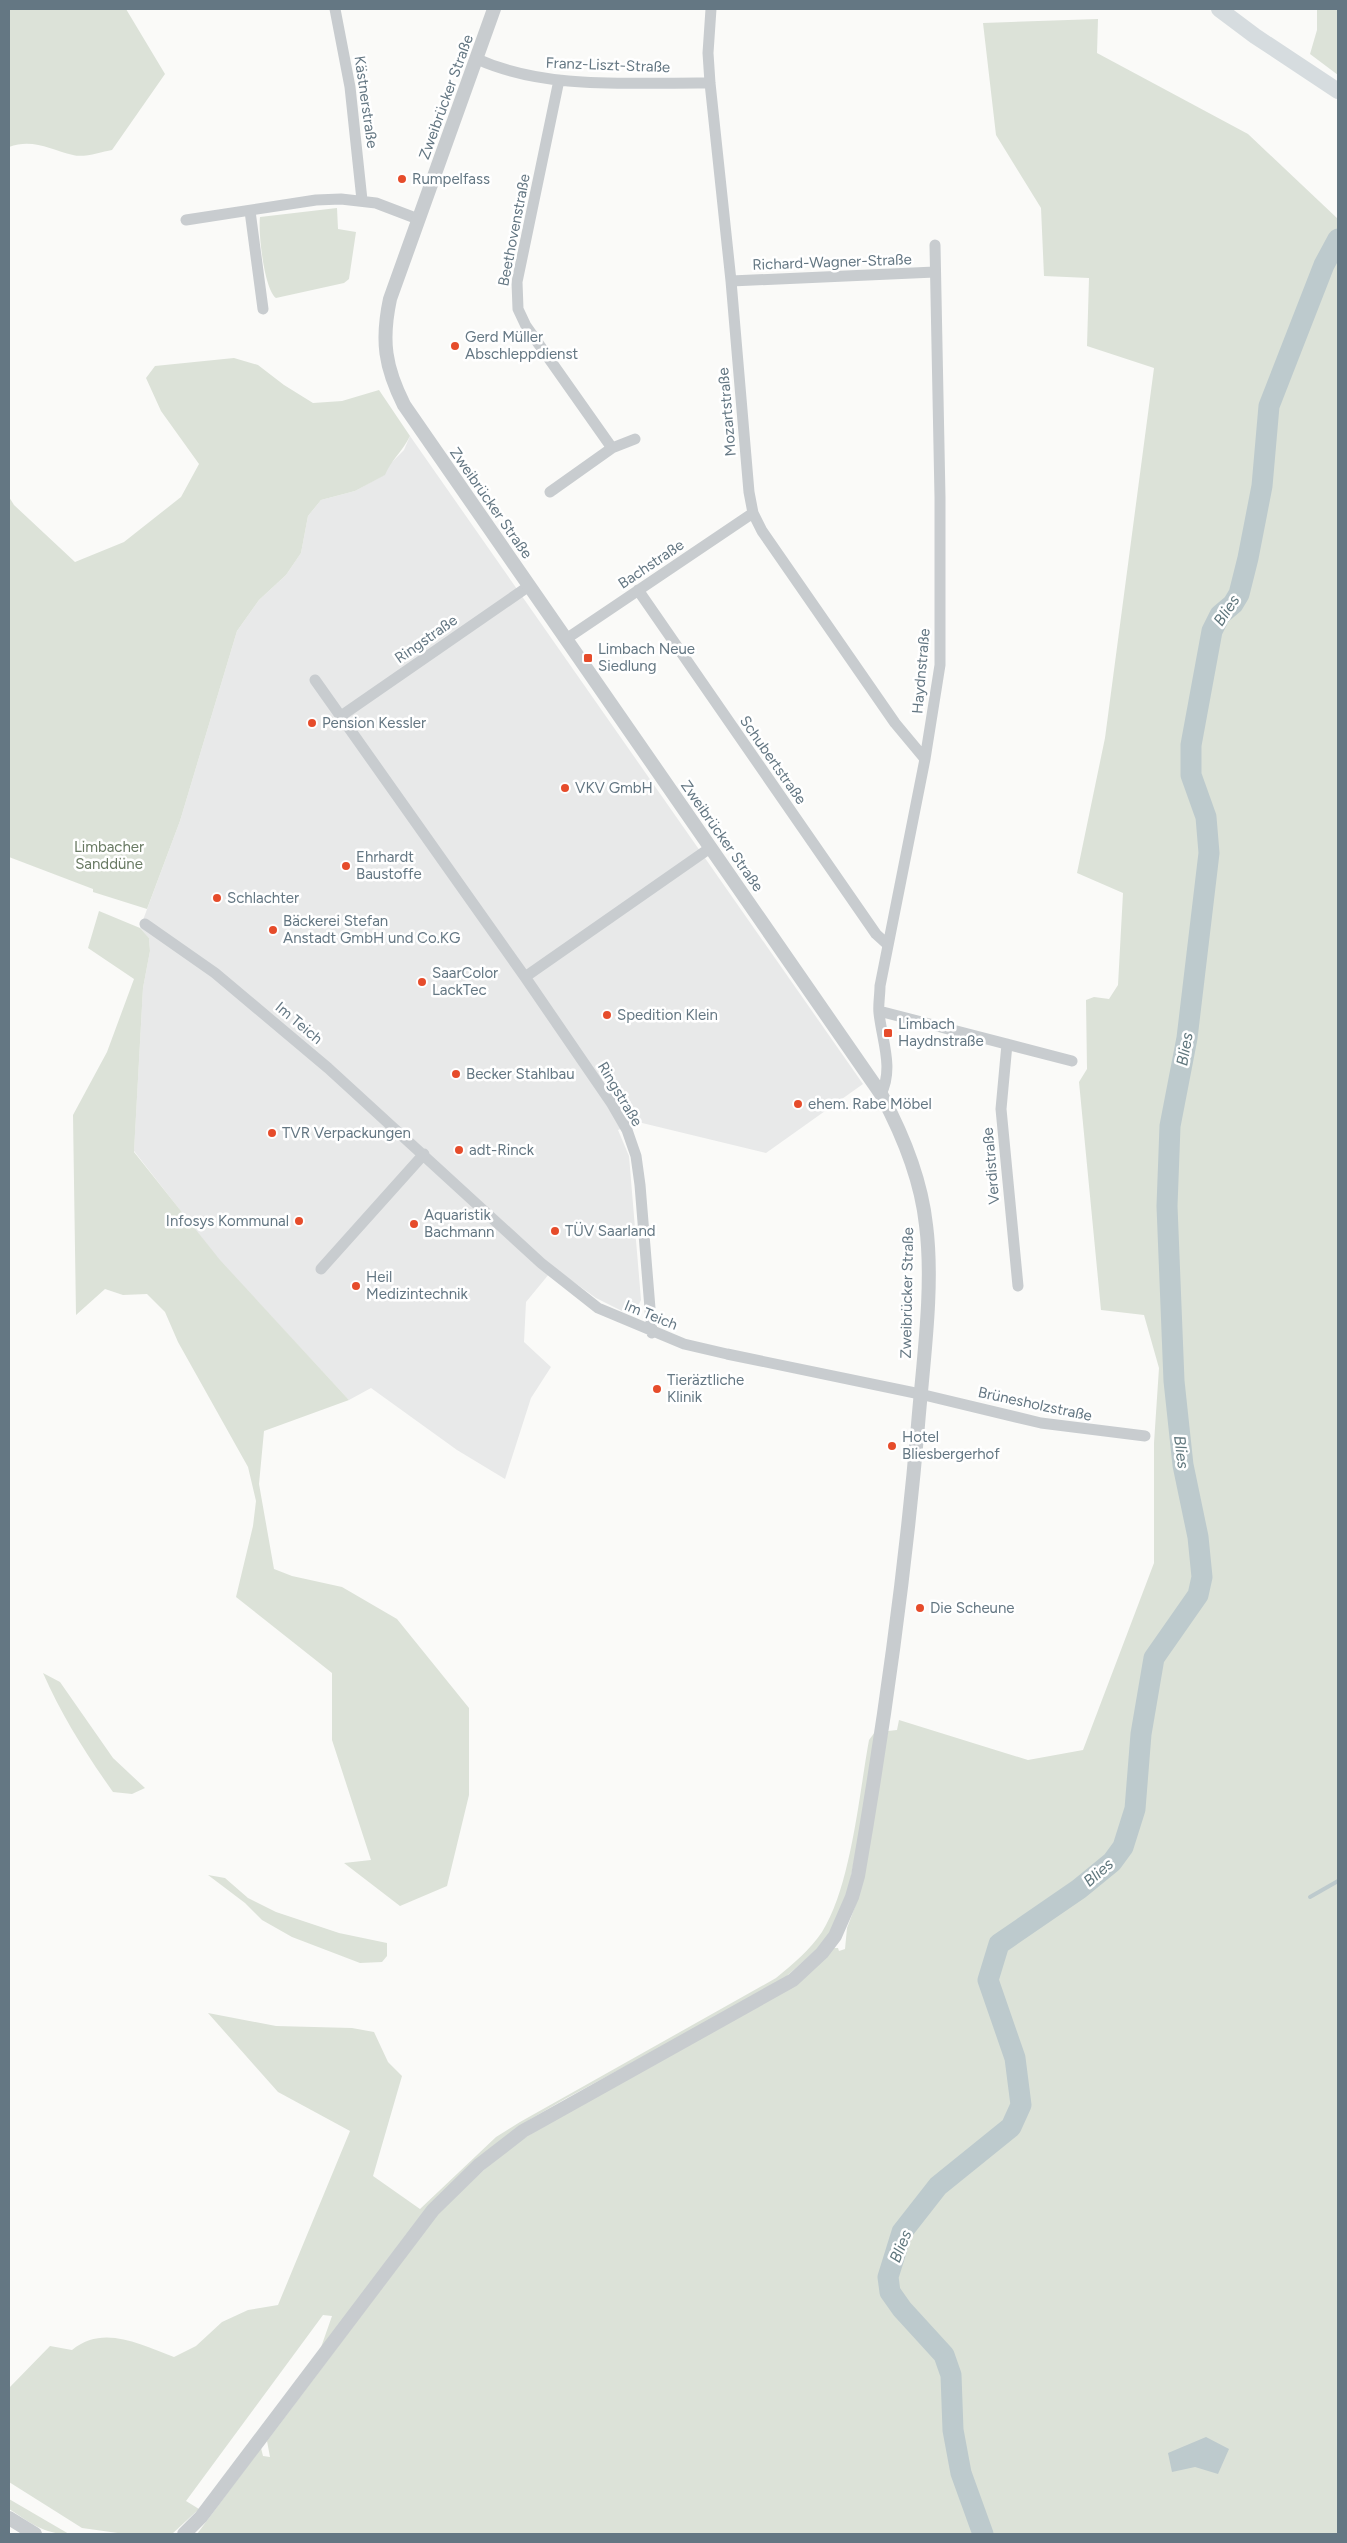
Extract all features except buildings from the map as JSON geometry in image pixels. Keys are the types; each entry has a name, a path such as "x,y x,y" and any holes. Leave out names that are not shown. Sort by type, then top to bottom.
{"main road":[{"path":"1219,9 1255,36 1338,91"}],"street":[{"name":"Kästnerstraße","path":"335,9 350,87 362,200"},
{"name":"Zweibrücker Straße","path":"184,2534 201,2517 428,2217 478,2165 500,2147 553,2113 752,2005 793,1980 822,1953 843,1920 856,1883 881,1735 902,1587 927,1303 926,1225 917,1178 908,1151 881,1094 404,406 390,375 385,352 386,317 390,299 494,9"},
{"name":"Mozartstraße","path":"710,9 708,53 710,83 731,281 749,492 753,513 762,531 801,589 895,722 925,759"},
{"name":"Franz-Liszt-Straße","path":"476,59 496,67 559,80 710,83"},
{"name":"Beethovenstraße","path":"559,80 517,282 518,310 536,343 612,448"},
{"path":"186,220 316,200 362,200 387,206 418,219"},
{"path":"250,211 262,309"},
{"name":"Haydnstraße","path":"881,1094 886,1085 889,1066 879,1011 887,944 937,694 941,619 935,245"},
{"name":"Richard-Wagner-Straße","path":"731,281 935,272"},
{"path":"550,492 612,448 635,439"},
{"name":"Bachstraße","path":"566,639 753,513"},
{"name":"Ringstraße","path":"341,716 529,586"},
{"name":"Schubertstraße","path":"638,590 876,934 887,944"},
{"name":"Ringstraße","path":"315,680 525,978 612,1104 627,1130 636,1156 640,1185 652,1333"},
{"path":"525,978 710,848"},
{"name":"Im Teich","path":"145,924 216,973 262,1011 364,1098 572,1289 598,1308 652,1333 684,1344 920,1394"},
{"path":"879,1011 1072,1061"},
{"name":"Verdistraße","path":"1006,1044 1001,1109 1018,1286"},
{"path":"320,1269 424,1154"},
{"name":"Brünesholzstraße","path":"920,1394 1041,1423 1145,1436"},
{"path":"9,2518 35,2534"}],"shaded area":[{"path":"410,436 863,1084 766,1153 638,1122 618,1130 629,1156 641,1300 636,1310 626,1313 596,1298 554,1268 526,1302 524,1342 551,1367 531,1398 505,1479 457,1450 371,1388 349,1400 219,1260 134,1151 143,988 150,951 149,938 140,928 180,821 237,631 259,600 286,575 301,553 308,516 321,500 355,491 384,475 389,465 404,450"},
{"path":"1206,2437 1229,2449 1218,2474 1195,2467 1172,2472 1168,2453"}],"green space":[{"path":"9,9 126,9 165,74 112,150 77,156 34,144 9,147"},
{"path":"1317,9 1338,9 1338,75 1310,54 1317,30"},
{"path":"1098,19 1097,53 1248,134 1338,219 1338,2534 197,2534 261,2448 263,2456 270,2457 267,2441 440,2211 505,2150 833,1948 838,1948 839,1951 845,1949 847,1928 856,1904 888,1731 897,1730 899,1720 1028,1760 1083,1750 1154,1563 1154,1443 1159,1368 1144,1315 1101,1310 1079,1082 1087,1069 1086,1000 1094,997 1109,999 1118,985 1123,893 1077,873 1105,738 1154,368 1087,346 1089,278 1044,276 1041,208 996,135 983,23"},
{"path":"337,208 338,229 356,232 349,279 344,283 276,298 268,284 265,272 261,247 260,217"},
{"name":"Limbacher Sanddüne","path":"234,358 258,365 284,385 313,403 342,401 379,390 410,436 385,475 355,491 321,500 308,516 301,553 286,575 259,600 237,631 180,821 147,909 93,892 93,889 9,857 9,497 14,505 75,562 124,542 181,497 199,464 161,411 146,378 155,366"},
{"path":"99,911 140,928 149,938 150,951 143,988 134,1152 220,1260 349,1400 264,1431 259,1484 274,1569 292,1576 342,1587 397,1619 469,1708 469,1795 447,1886 400,1906 344,1863 371,1860 332,1740 332,1673 236,1597 253,1526 256,1501 248,1467 178,1342 165,1312 147,1294 123,1295 105,1289 76,1315 73,1115 107,1052 134,979 88,948"},
{"path":"43,1673 60,1682 113,1758 145,1788 132,1794 113,1792 75,1734"},
{"path":"875,1732 863,1815 847,1897 830,1933 817,1949 779,1983 565,2099 529,2120 492,2147 319,2353 332,2316 323,2315 186,2501 199,2509 172,2534 125,2534 82,2528 9,2482 9,2388 50,2346 72,2350 84,2342 97,2338 122,2339 174,2357 196,2346 222,2322 248,2310 278,2305 350,2131 278,2092 208,2013 276,2026 352,2028 374,2032 388,2062 402,2076 373,2176 420,2209 496,2137 776,1978 807,1951 822,1932 832,1913 840,1890 853,1839 869,1740"},
{"path":"208,1875 225,1878 248,1898 276,1912 339,1933 387,1943 387,1956 382,1962 360,1963 292,1937 262,1920 245,1903"},
{"path":"9,2499 69,2534 44,2530 31,2523 9,2509"}],"waterway":[{"name":"Blies","path":"983,2534 961,2473 953,2430 951,2375 944,2355 902,2309 890,2292 888,2277 902,2232 938,2186 1011,2127 1021,2105 1015,2058 988,1980 999,1944 1079,1889 1112,1862 1123,1847 1135,1809 1141,1734 1154,1658 1198,1595 1202,1577 1198,1537 1183,1465 1174,1381 1167,1206 1170,1126 1187,1038 1209,853 1206,817 1191,775 1191,745 1212,631 1220,615 1233,604 1239,594 1248,558 1262,486 1269,406 1324,265 1338,239"},
{"path":"1310,1897 1338,1881"}],"place":[{"name":"Rumpelfass","path":"402,179"},
{"name":"Gerd Müller Abschleppdienst","path":"455,346"},
{"name":"Limbach Neue Siedlung","path":"588,658"},
{"name":"Pension Kessler","path":"312,723"},
{"name":"VKV GmbH","path":"565,788"},
{"name":"Ehrhardt Baustoffe","path":"346,866"},
{"name":"Schlachter","path":"217,898"},
{"name":"Bäckerei Stefan Anstadt GmbH und Co.KG","path":"273,930"},
{"name":"SaarColor LackTec","path":"422,982"},
{"name":"Spedition Klein","path":"607,1015"},
{"name":"Limbach Haydnstraße","path":"888,1033"},
{"name":"Becker Stahlbau","path":"456,1074"},
{"name":"ehem. Rabe Möbel","path":"798,1104"},
{"name":"TVR Verpackungen","path":"272,1133"},
{"name":"adt-Rinck","path":"459,1150"},
{"name":"Infosys Kommunal","path":"299,1221"},
{"name":"Aquaristik Bachmann","path":"414,1224"},
{"name":"TÜV Saarland","path":"555,1231"},
{"name":"Heil Medizintechnik","path":"356,1286"},
{"name":"Tieräztliche Klinik","path":"657,1389"},
{"name":"Hotel Bliesbergerhof","path":"892,1446"},
{"name":"Die Scheune","path":"920,1608"}]}
